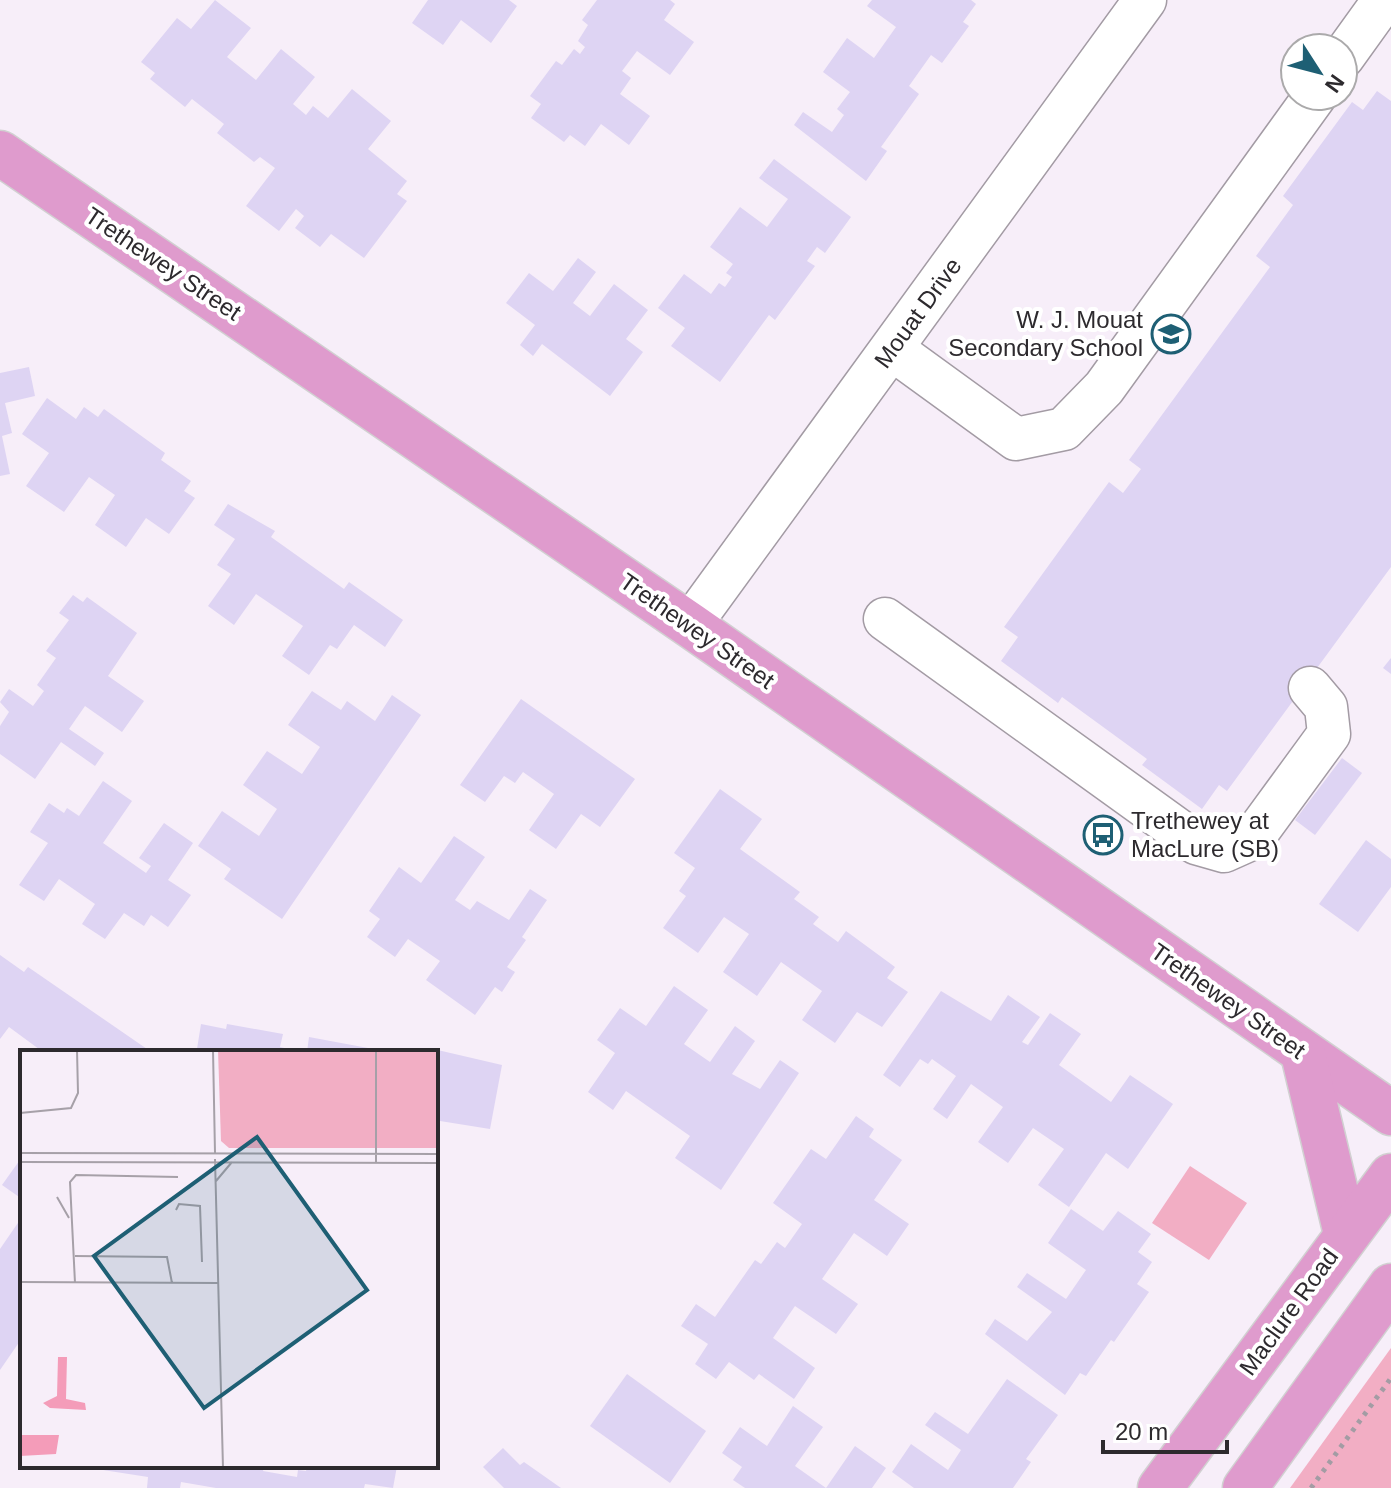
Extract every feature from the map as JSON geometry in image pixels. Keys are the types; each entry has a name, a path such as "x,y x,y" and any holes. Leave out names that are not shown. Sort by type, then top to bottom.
{"main road":[{"name":"Trethewey Street","path":"0,153 690,625 1391,1113"},
{"path":"1303,1054 1346,1234"},
{"name":"Maclure Road","path":"1160,1488 1391,1176"},
{"path":"1245,1488 1391,1286"}],"street":[{"name":"Mouat Drive","path":"690,625 1145,0"},
{"path":"1359,35 1384,0"},
{"path":"892,349 1016,439 1064,429 1104,388 1303,112"},
{"path":"885,619 1196,843 1224,851 1253,838 1329,734 1326,707 1310,688"}],"path":[{"path":"1311,1488 1391,1378"}],"shaded area":[{"path":"1190,1166 1247,1203 1209,1260 1152,1223"},
{"path":"1391,1348 1391,1488 1290,1488"}],"building":[{"path":"215,0 251,28 227,57 256,80 281,49 315,77 293,104 306,115 313,106 328,118 352,89 391,121 368,149 407,181 397,194 407,201 364,258 331,234 320,247 295,228 304,216 296,209 279,231 246,206 275,168 260,157 254,162 217,133 224,124 192,99 185,107 150,79 155,73 141,62 177,18 191,29"},
{"path":"428,0 509,0 517,6 491,43 461,20 443,45 412,23"},
{"path":"597,0 670,0 675,4 664,20 694,42 670,75 637,51 622,71 631,78 620,94 650,116 629,145 601,124 585,146 570,135 564,142 531,118 541,104 530,96 556,61 562,65 574,49 580,54 585,47 578,41 588,25 582,20"},
{"path":"872,0 971,0 976,4 963,22 969,26 942,63 931,55 909,86 919,94 881,147 887,151 866,181 794,125 803,112 832,132 844,115 837,109 850,92 823,72 847,38 874,58 896,27 867,6"},
{"path":"1377,91 1391,101 1391,567 1227,791 1219,785 1202,809 1142,765 1147,759 1062,697 1058,703 1001,661 1018,637 1004,627 1109,482 1123,493 1141,469 1129,460 1270,267 1256,256 1293,205 1283,196 1345,112 1359,112 1359,107 1363,110"},
{"path":"774,159 851,217 825,253 817,247 807,261 815,266 775,320 769,315 720,382 671,346 685,328 658,308 684,274 711,294 719,283 725,287 732,277 726,273 733,264 710,247 740,207 767,227 788,199 759,178"},
{"path":"578,258 596,272 573,303 590,316 614,284 648,310 626,339 643,352 610,396 542,344 533,356 520,345 535,325 506,303 529,273 553,291"},
{"path":"29,367 35,396 5,403 12,433 2,436 10,474 0,476 0,373"},
{"path":"47,398 76,419 84,407 98,417 104,409 165,453 161,460 191,481 184,491 195,498 169,534 146,518 126,547 95,525 115,495 89,477 64,512 26,486 49,453 22,434"},
{"path":"228,504 275,531 271,537 344,589 349,582 403,620 385,647 354,625 337,649 330,645 309,675 282,656 303,626 256,594 234,625 208,606 231,574 217,565 235,539 214,525"},
{"path":"73,595 83,602 87,597 137,633 108,676 144,701 122,732 85,706 69,729 104,753 95,766 61,742 35,779 0,754 0,726 9,712 0,702 9,689 33,706 44,691 37,685 56,658 46,651 69,620 59,613"},
{"path":"1391,658 1391,674 1383,668"},
{"path":"312,691 341,710 347,701 375,721 392,695 421,715 282,919 224,879 231,869 198,846 222,811 259,836 277,809 243,785 267,751 302,774 320,747 288,725"},
{"path":"521,699 635,779 600,827 581,814 556,849 529,830 554,794 523,772 515,783 504,776 485,802 460,785"},
{"path":"1342,758 1362,773 1315,835 1295,820"},
{"path":"103,781 132,801 103,843 146,873 151,866 139,858 164,823 193,843 168,880 191,895 168,927 151,915 144,926 124,913 105,939 82,924 95,904 59,879 44,901 19,885 48,843 30,832 49,803 64,813 67,808 79,816"},
{"path":"720,789 762,819 740,849 800,892 794,899 819,917 813,924 838,942 846,931 895,967 887,978 908,992 882,1027 857,1012 835,1043 802,1020 822,991 781,962 757,996 723,972 749,934 724,917 698,953 663,928 686,896 679,891 695,868 674,853"},
{"path":"454,836 485,857 455,900 470,910 477,901 509,920 530,889 547,900 522,937 526,940 507,967 515,972 502,992 495,987 475,1015 426,980 440,961 408,939 395,957 367,937 380,919 369,911 399,867 421,883"},
{"path":"1366,840 1391,859 1391,887 1358,932 1319,904"},
{"path":"0,955 24,972 28,967 147,1049 40,1050 9,1027 0,1039"},
{"path":"674,986 708,1010 684,1044 710,1062 735,1026 755,1041 732,1074 760,1089 780,1060 799,1073 721,1190 675,1158 690,1136 626,1091 613,1110 588,1092 615,1053 597,1040 620,1008 646,1026"},
{"path":"941,991 991,1021 1008,995 1040,1017 1022,1042 1028,1045 1050,1013 1081,1034 1059,1065 1111,1102 1130,1075 1173,1104 1128,1169 1106,1153 1069,1207 1038,1185 1064,1149 1033,1128 1008,1163 978,1142 1003,1107 971,1084 947,1119 933,1109 956,1076 932,1059 928,1064 920,1059 900,1087 883,1075"},
{"path":"201,1024 226,1029 227,1024 283,1034 280,1047 293,1050 232,1050 197,1049"},
{"path":"309,1037 368,1048 368,1050 307,1050"},
{"path":"438,1050 502,1065 490,1129 440,1121 438,1126"},
{"path":"856,1116 874,1129 869,1137 902,1160 874,1200 909,1224 887,1256 854,1233 822,1279 858,1304 836,1334 795,1306 773,1338 815,1368 794,1399 759,1374 754,1380 729,1362 716,1379 695,1364 708,1344 681,1326 696,1304 715,1317 755,1260 761,1264 777,1242 785,1248 802,1224 773,1203 811,1149 826,1159"},
{"path":"20,1160 20,1198 2,1185"},
{"path":"1071,1209 1103,1231 1118,1211 1151,1234 1138,1252 1152,1262 1137,1284 1149,1292 1114,1342 1111,1340 1086,1376 1080,1373 1065,1395 985,1334 995,1319 1027,1341 1052,1312 1017,1287 1027,1273 1066,1299 1086,1270 1048,1243"},
{"path":"20,1220 20,1341 0,1370 0,1249"},
{"path":"627,1374 706,1431 670,1483 590,1426"},
{"path":"1007,1379 1058,1415 1026,1459 1031,1462 1013,1488 914,1488 892,1472 911,1444 948,1470 961,1450 925,1425 935,1412 968,1434"},
{"path":"793,1406 823,1427 795,1466 826,1488 745,1488 733,1480 742,1467 722,1453 740,1427 767,1446"},
{"path":"855,1446 886,1468 872,1488 826,1488"},
{"path":"503,1448 520,1465 524,1462 561,1488 504,1488 483,1467"},
{"path":"264,1468 263,1471 297,1477 298,1470 306,1471 307,1468 397,1468 393,1488 365,1484 364,1488 216,1488 181,1482 180,1488 147,1488 148,1477 103,1470"}],"place":[{"name":"W. J. Mouat Secondary School","path":"1171,334"},
{"name":"Trethewey at MacLure (SB)","path":"1103,835"}]}
